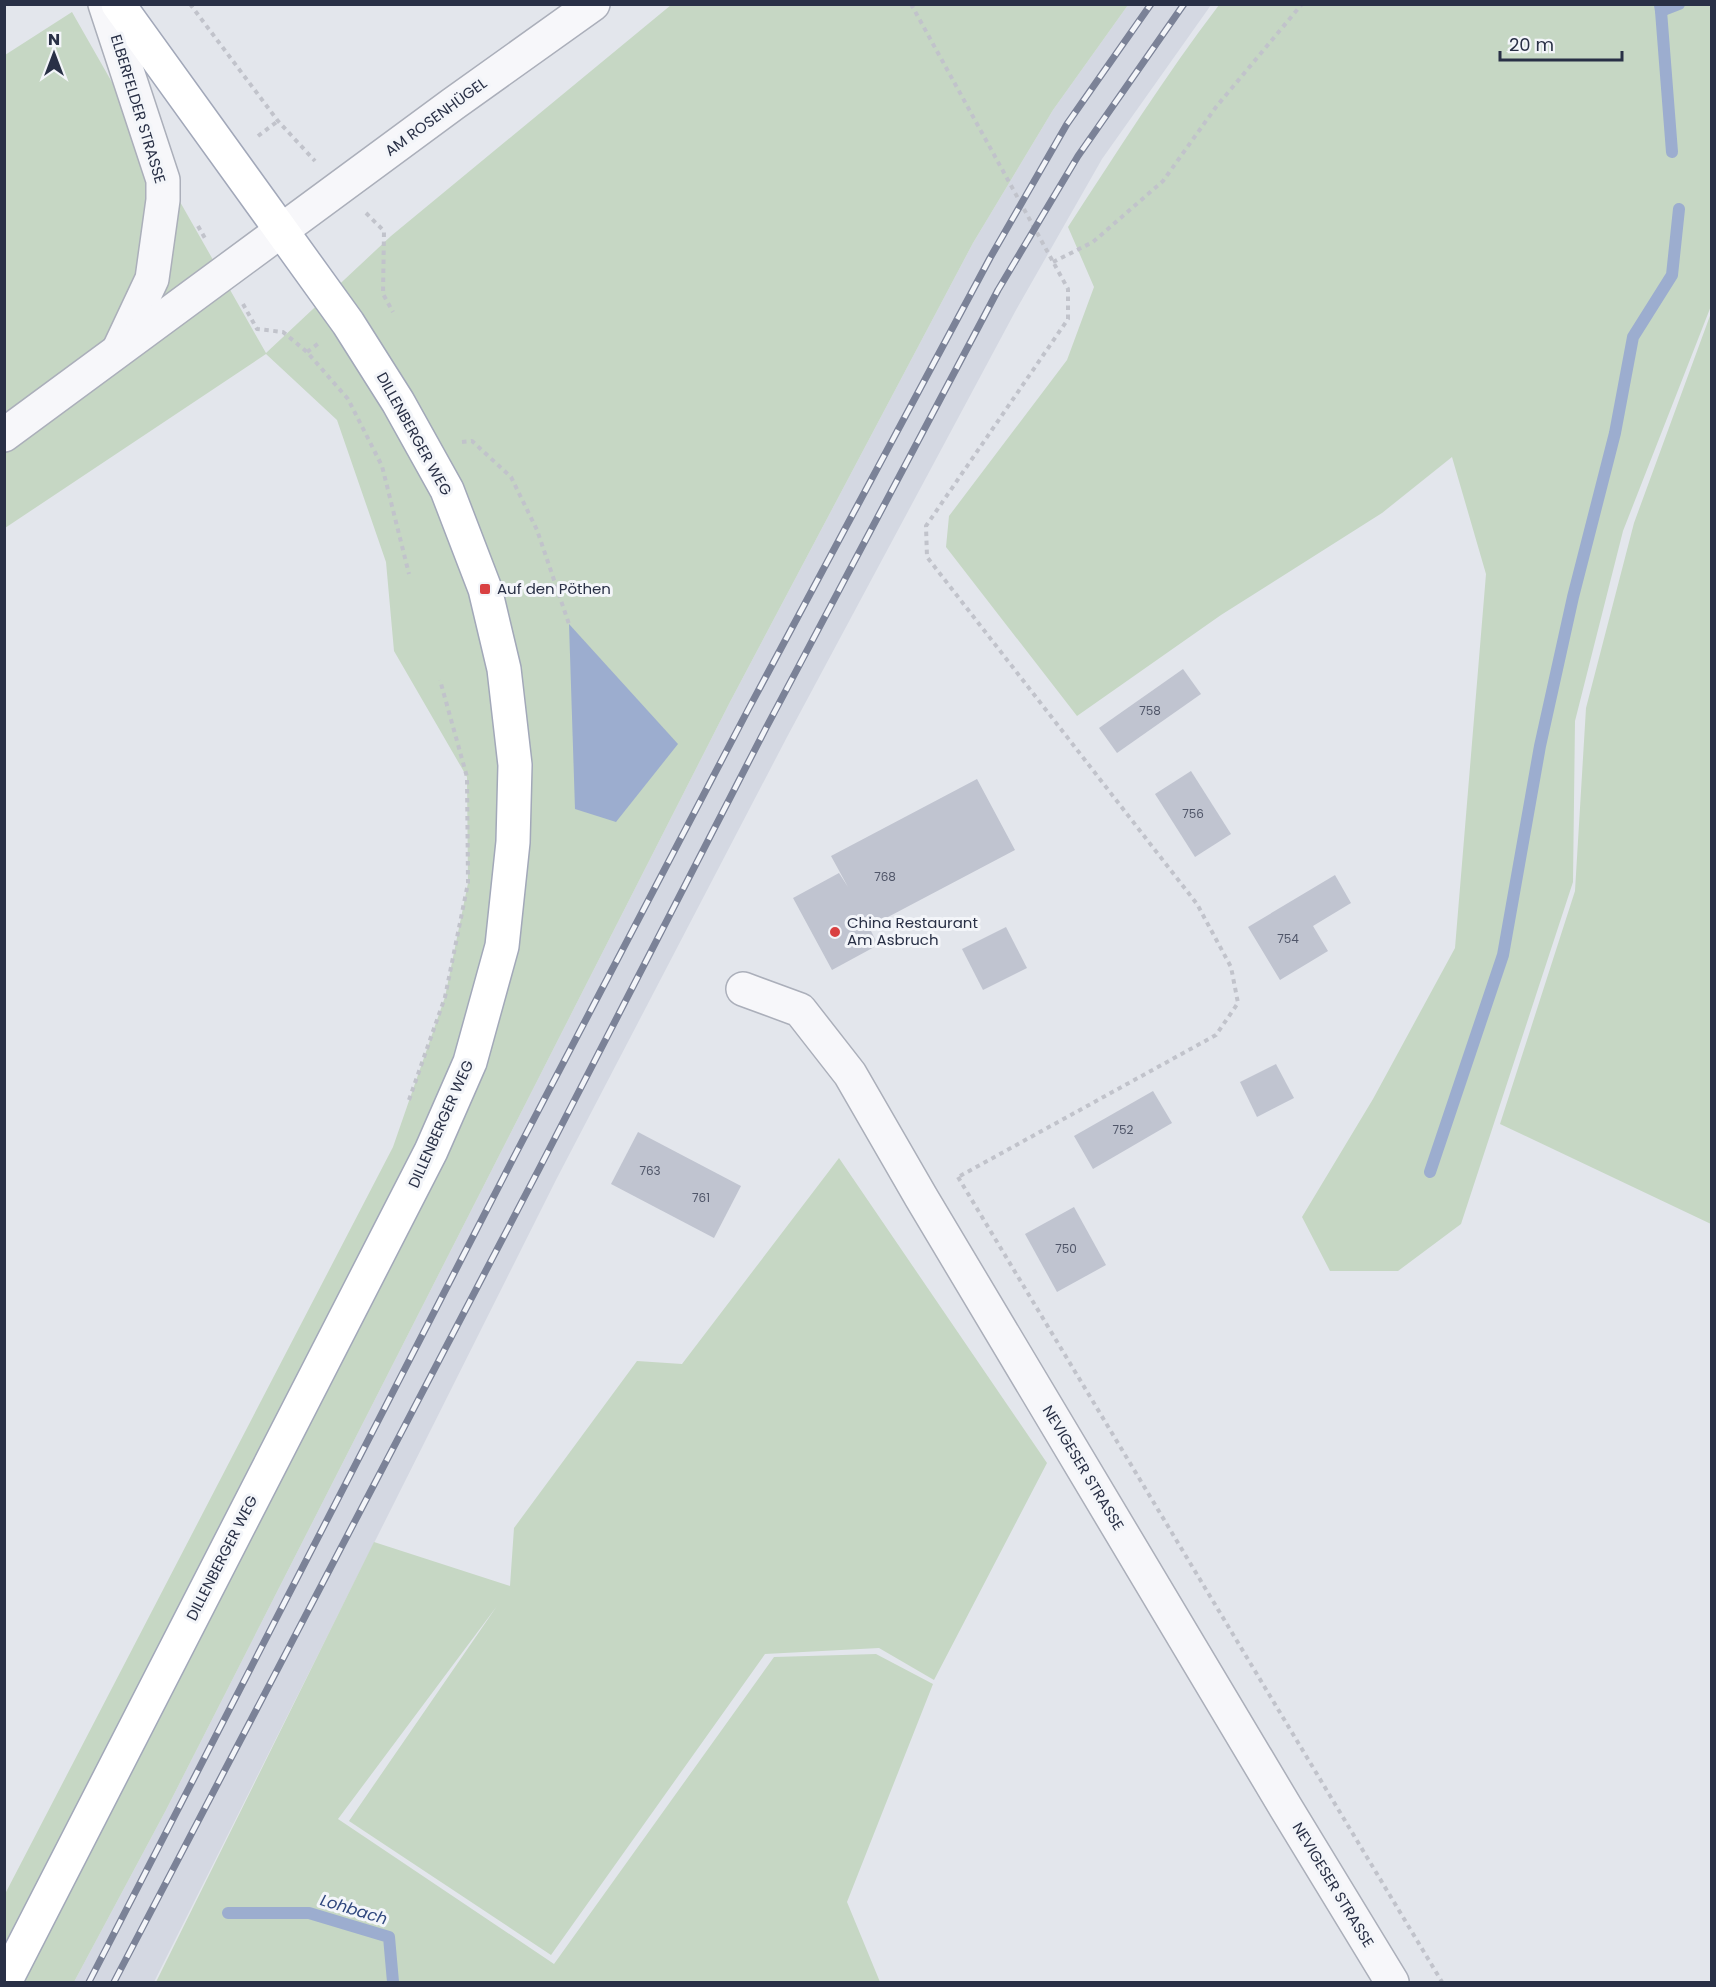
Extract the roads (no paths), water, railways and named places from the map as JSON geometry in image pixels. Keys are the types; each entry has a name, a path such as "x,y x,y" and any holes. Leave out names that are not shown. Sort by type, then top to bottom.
{"main road":[{"name":"ELBERFELDER STRASSE","path":"118,4 281,231"},
{"name":"DILLENBERGER WEG","path":"5,1983 431,1151 470,1062 502,946 513,842 515,765 504,669 485,589 447,490 399,402 348,322 281,231"}],"street":[{"name":"ELBERFELDER STRASSE","path":"105,4 163,180 163,200 152,279 118,351"},
{"name":"AM ROSENHÜGEL","path":"281,231 593,4"},
{"path":"4,435 281,231"},
{"name":"NEVIGESER STRASSE","path":"743,989 800,1010 850,1074 921,1197 1392,1983"}],"water":[{"path":"569,624 678,744 616,822 575,809"}],"waterway":[{"path":"1660,5 1661,11 1679,4"},
{"path":"1661,11 1672,152"},
{"path":"1430,1172 1503,955 1540,746 1573,597 1615,433 1633,337 1672,275 1679,209"},
{"name":"Lohbach","path":"228,1913 309,1913 389,1937 393,1982"}],"railway":[{"path":"89,1982 515,1155 749,708 990,258 1067,124 1151,4"},
{"path":"114,1982 539,1169 766,728 998,290 1078,156 1184,4"}],"place":[{"name":"Auf den Pöthen","path":"485,589"},
{"name":"China Restaurant Am Asbruch","path":"835,932"}]}
